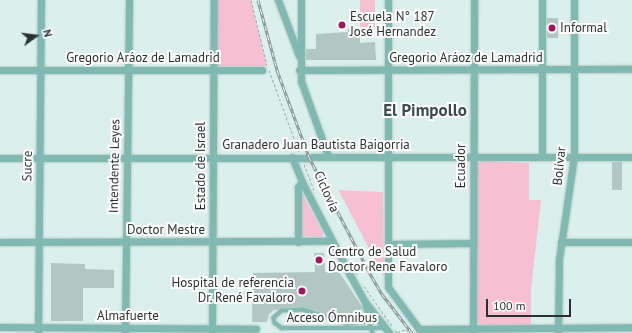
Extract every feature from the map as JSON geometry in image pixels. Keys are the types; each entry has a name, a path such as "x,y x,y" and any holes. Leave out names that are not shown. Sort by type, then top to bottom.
{"street":[{"name":"Sucre","path":"38,330 41,0"},
{"name":"Intendente Leyes","path":"125,331 129,0"},
{"name":"Estado de Israel","path":"212,330 214,0"},
{"path":"278,0 300,58"},
{"path":"301,0 299,70 308,103 328,156"},
{"path":"388,0 388,287 418,329 473,331 558,331 632,327"},
{"name":"Ecuador","path":"473,331 472,244 474,0"},
{"name":"Bolívar","path":"542,0 542,157"},
{"name":"Bolívar","path":"558,331 561,242 574,156 574,0"},
{"name":"Gregorio Aráoz de Lamadrid","path":"299,70 632,69"},
{"name":"Gregorio Aráoz de Lamadrid","path":"0,70 262,70"},
{"name":"Granadero Juan Bautista Baigorria","path":"0,158 302,158 328,156 632,157"},
{"path":"292,157 302,182 331,241 373,318 393,332"},
{"path":"298,242 298,186 302,182"},
{"name":"Doctor Mestre","path":"0,242 331,241"},
{"path":"561,242 632,242"},
{"path":"388,244 472,244"},
{"name":"Almafuerte","path":"0,327 38,330 256,331"}],"lane":[{"name":"Acceso Ómnibus","path":"373,318 354,324 343,323 303,310 282,311 274,318 275,323 282,328 393,332"},
{"path":"373,318 373,331"}],"path":[{"name":"Ciclovía","path":"251,0 270,74 317,198"},
{"path":"352,265 359,278"},
{"path":"363,285 393,332 406,329 409,333"}],"shaded area":[{"path":"217,0 251,0 267,66 217,66"},
{"path":"360,0 375,0 375,27 360,27"},
{"path":"479,162 529,163 529,200 541,200 531,290 531,325 483,326 477,322 477,165"},
{"path":"300,189 323,233 322,237 300,236"},
{"path":"339,191 383,192 384,277"}],"building":[{"name":"Informal","path":"547,18 558,18 558,38 547,38"},
{"name":"Escuela N° 187 José Hernandez","path":"348,29 360,29 360,43 375,42 376,60 306,60 306,49 316,49 316,34 348,32"},
{"path":"612,162 622,162 622,190 612,190"},
{"name":"Hospital de referencia Dr. René Favaloro","path":"314,253 324,253 325,272 339,272 363,308 362,318 347,321 303,307 274,310 269,314 267,322 252,322 253,273 315,272"},
{"path":"51,263 85,264 85,269 114,270 114,288 83,288 83,321 51,321"}],"railway":[{"path":"258,0 277,70 309,157 382,294 412,333"}],"place":[{"name":"Escuela N° 187 José Hernandez","path":"342,25"},
{"name":"Informal","path":"552,28"},
{"name":"Centro de Salud Doctor Rene Favaloro","path":"319,260"},
{"name":"Hospital de referencia Dr. René Favaloro","path":"302,291"}],"district":[{"name":"El Pimpollo","path":"425,111"}]}
